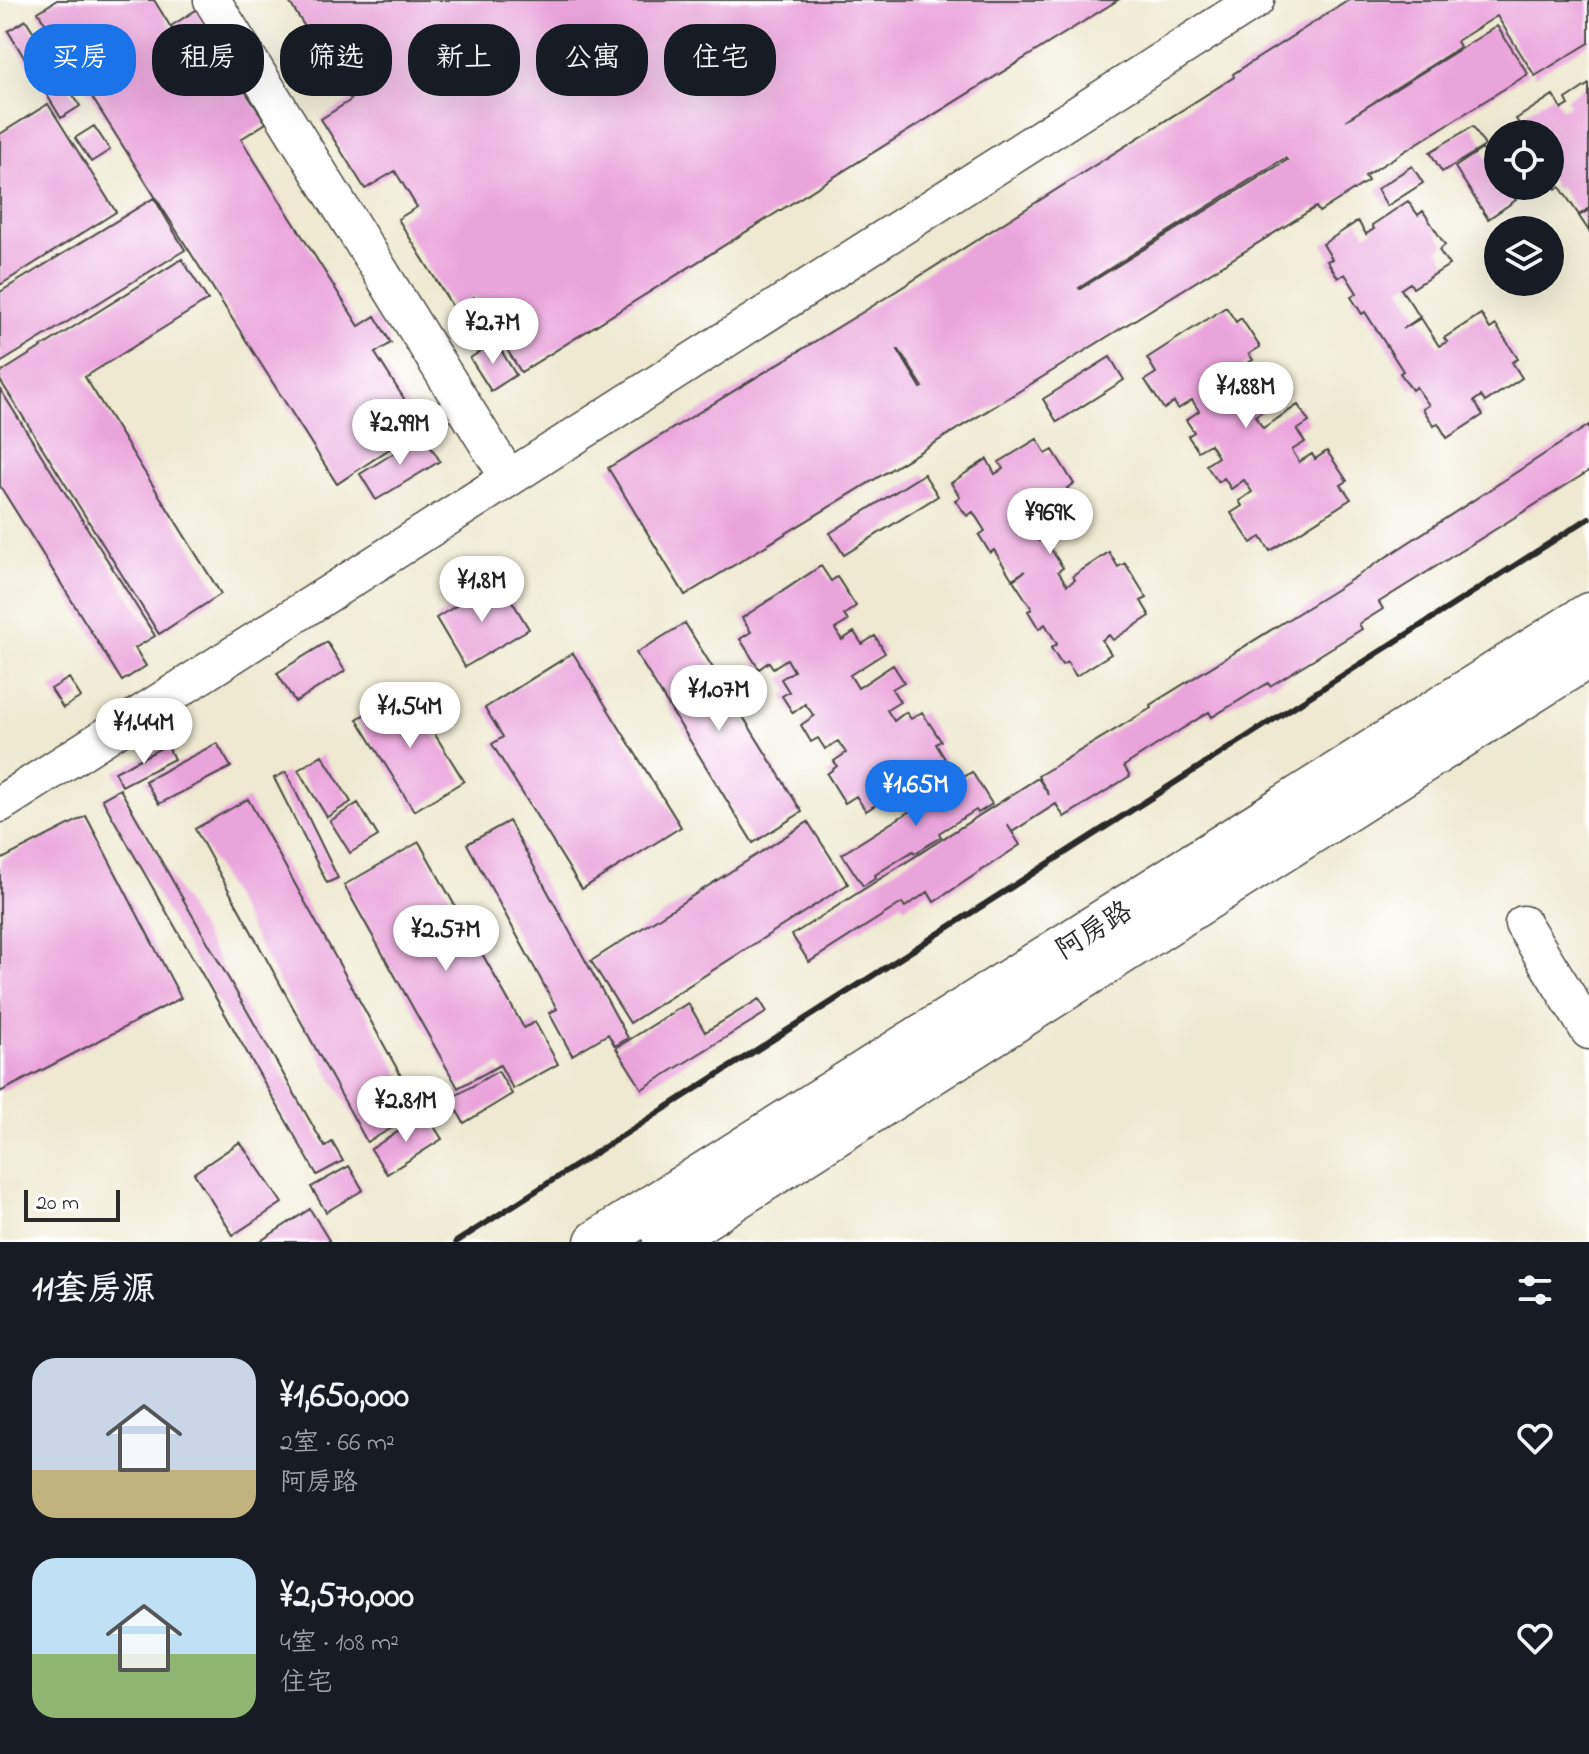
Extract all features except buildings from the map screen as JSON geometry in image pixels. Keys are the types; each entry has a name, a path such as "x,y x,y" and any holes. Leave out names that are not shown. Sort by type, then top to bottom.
{"main road":[{"name":"阿房路","path":"597,1242 1589,615"},
{"name":"阿房路","path":"665,1242 1589,655"}],"street":[{"path":"212,0 508,477"},
{"path":"0,804 1256,0"},
{"path":"1523,924 1589,1031"}],"railway":[{"path":"456,1242 1589,518"}]}
